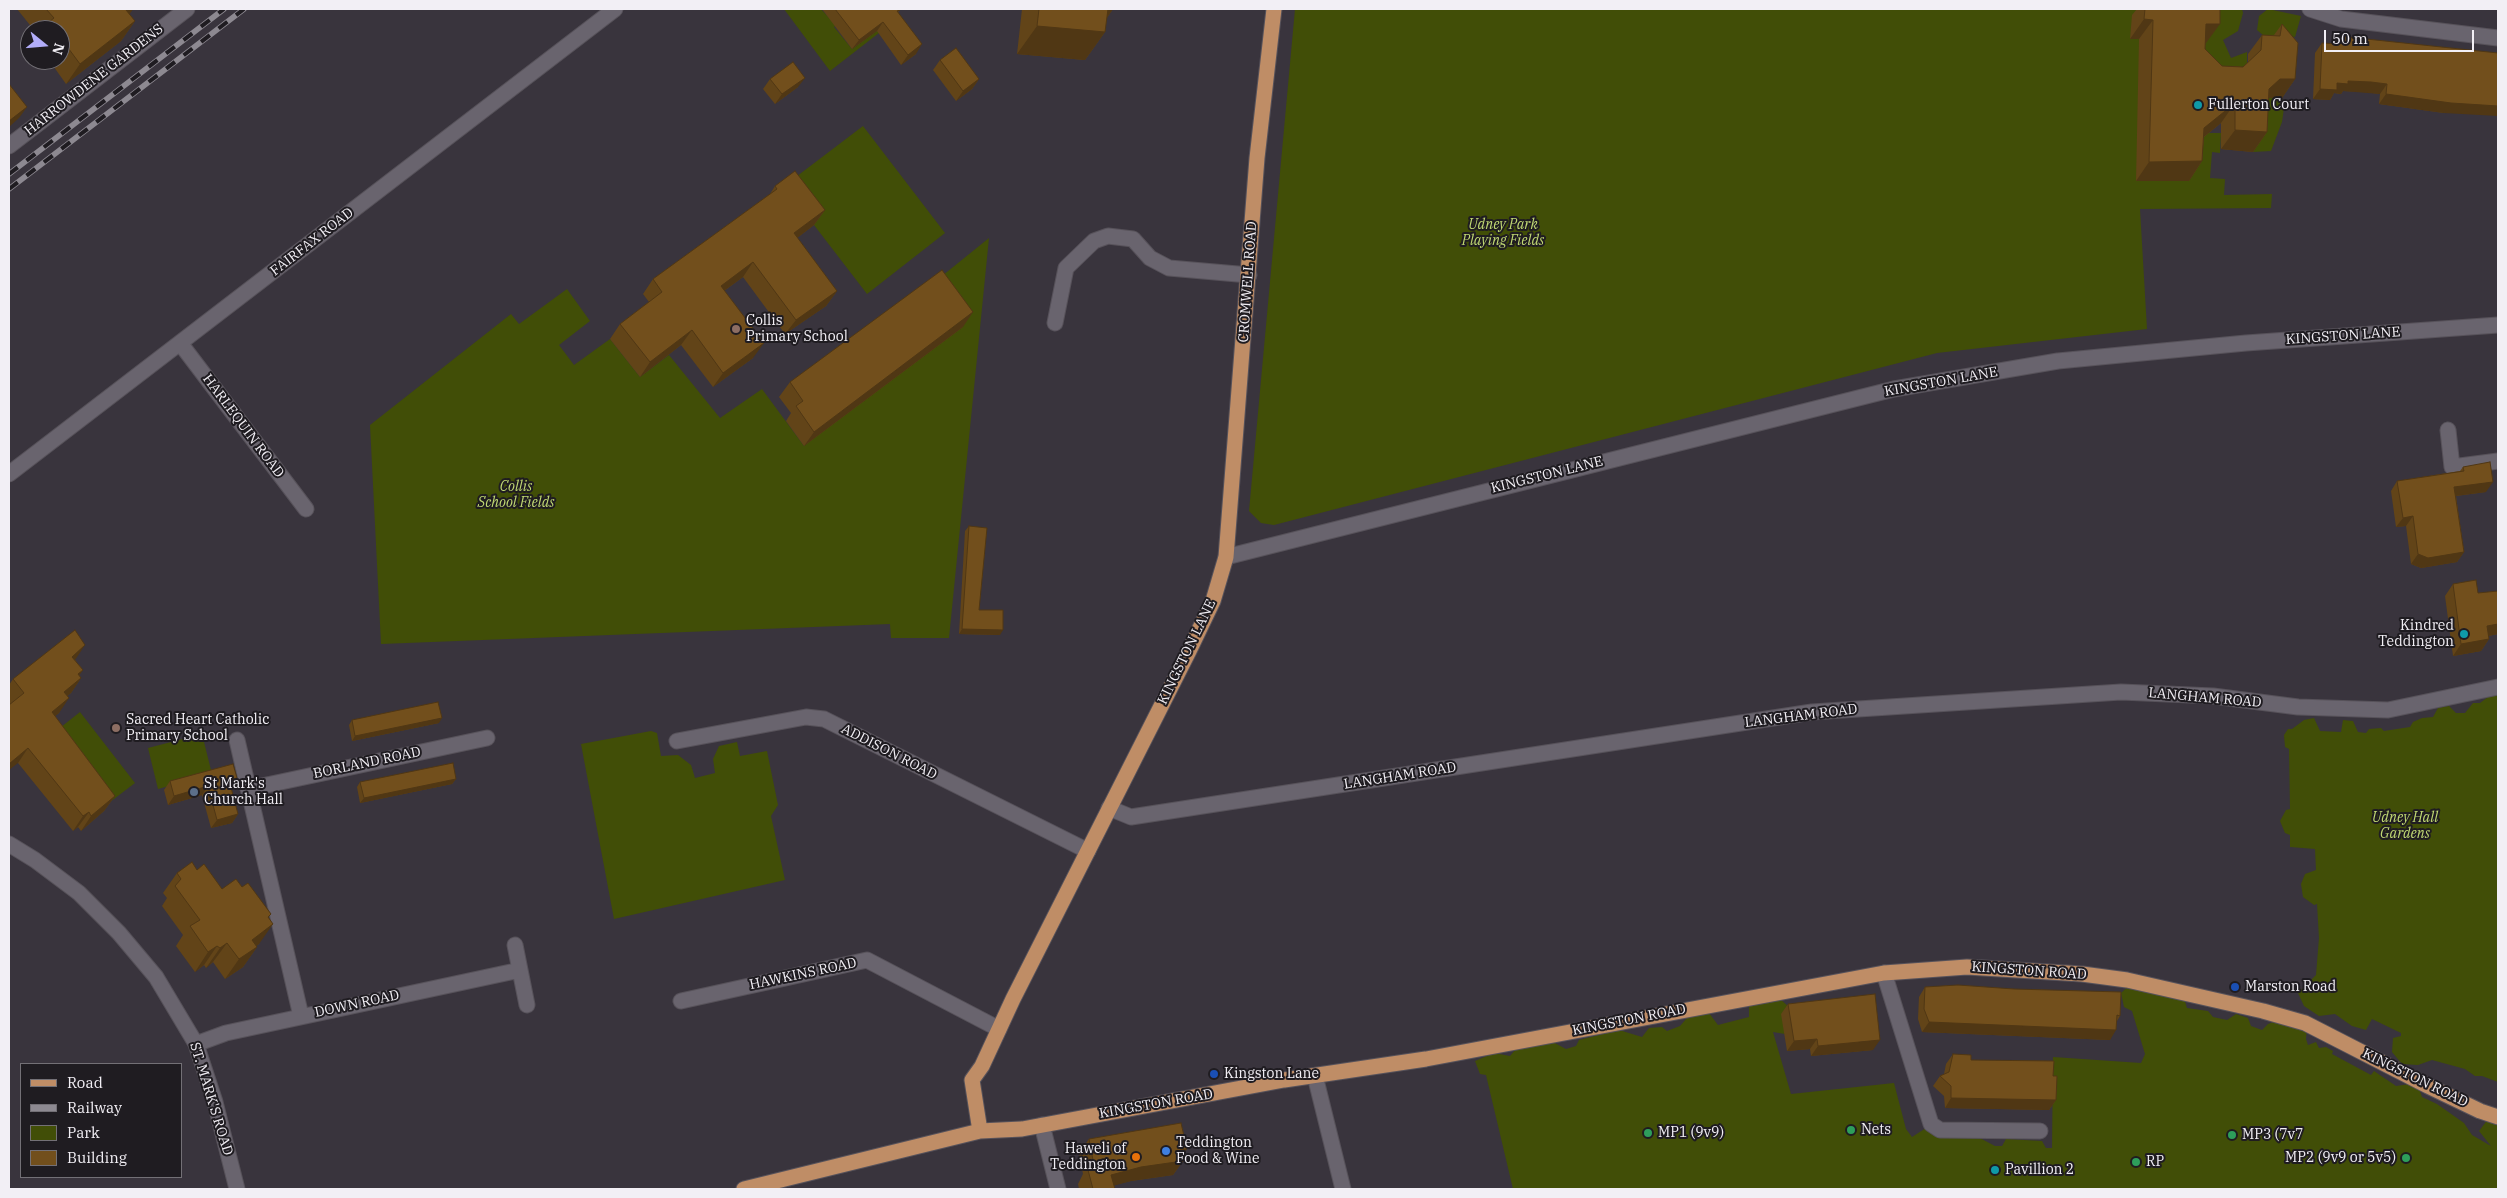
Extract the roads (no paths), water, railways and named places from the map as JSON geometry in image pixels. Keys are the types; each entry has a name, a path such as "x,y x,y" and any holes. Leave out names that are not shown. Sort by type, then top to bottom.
{"main road":[{"name":"CROMWELL ROAD","path":"1226,557 1257,158 1274,9"},
{"name":"KINGSTON LANE","path":"980,1131 972,1080 982,1066 1213,601 1226,557"},
{"name":"KINGSTON ROAD","path":"744,1189 786,1184 980,1131 1022,1129 1314,1076 1426,1059 1884,973 1967,967 2082,974 2164,986 2305,1023 2320,1033 2480,1111 2498,1117"}],"street":[{"name":"FAIRFAX ROAD","path":"9,474 615,9"},
{"path":"2310,9 2341,19 2498,38"},
{"name":"HARROWDENE GARDENS","path":"9,146 180,11"},
{"path":"1055,323 1066,268 1094,241 1108,236 1133,239 1150,258 1169,268 1249,276"},
{"name":"KINGSTON LANE","path":"1226,557 1894,389 2058,361 2246,343 2498,325"},
{"name":"HARLEQUIN ROAD","path":"180,344 306,509"},
{"path":"2448,430 2452,467 2498,461"},
{"name":"LANGHAM ROAD","path":"1109,808 1131,817 1812,712 2121,692 2214,696 2298,707 2388,710 2498,687"},
{"name":"ADDISON ROAD","path":"677,741 806,716 824,719 1088,851"},
{"name":"BORLAND ROAD","path":"248,789 487,738"},
{"path":"236,740 301,1016"},
{"name":"ST. MARK'S ROAD","path":"9,844 35,860 79,893 119,933 156,977 196,1044 226,1143 236,1189"},
{"path":"515,945 527,1005"},
{"name":"HAWKINS ROAD","path":"680,1001 867,960 999,1029"},
{"name":"DOWN ROAD","path":"196,1044 226,1033 520,970"},
{"path":"1884,973 1931,1124 1940,1130 2040,1132"},
{"path":"1314,1076 1343,1189"},
{"path":"1042,1125 1058,1189"}],"railway":[{"path":"9,174 224,9"},
{"path":"9,189 244,9"}],"place":[{"name":"Fullerton Court","path":"2198,105"},
{"name":"Collis Primary School","path":"736,329"},
{"name":"Kindred Teddington","path":"2464,634"},
{"name":"Sacred Heart Catholic Primary School","path":"116,728"},
{"name":"St Mark's Church Hall","path":"194,792"},
{"name":"Marston Road","path":"2235,987"},
{"name":"Kingston Lane","path":"1214,1074"},
{"name":"Nets","path":"1851,1130"},
{"name":"MP1 (9v9)","path":"1648,1133"},
{"name":"MP3 (7v7","path":"2232,1135"},
{"name":"Teddington Food & Wine","path":"1166,1151"},
{"name":"Haweli of Teddington","path":"1136,1157"},
{"name":"MP2 (9v9 or 5v5)","path":"2406,1158"},
{"name":"RP","path":"2136,1162"},
{"name":"Pavillion 2","path":"1995,1170"}],"park label":[{"name":"Udney Park Playing Fields","path":"1503,234"},
{"name":"Collis School Fields","path":"516,496"},
{"name":"Udney Hall Gardens","path":"2405,826"}]}
